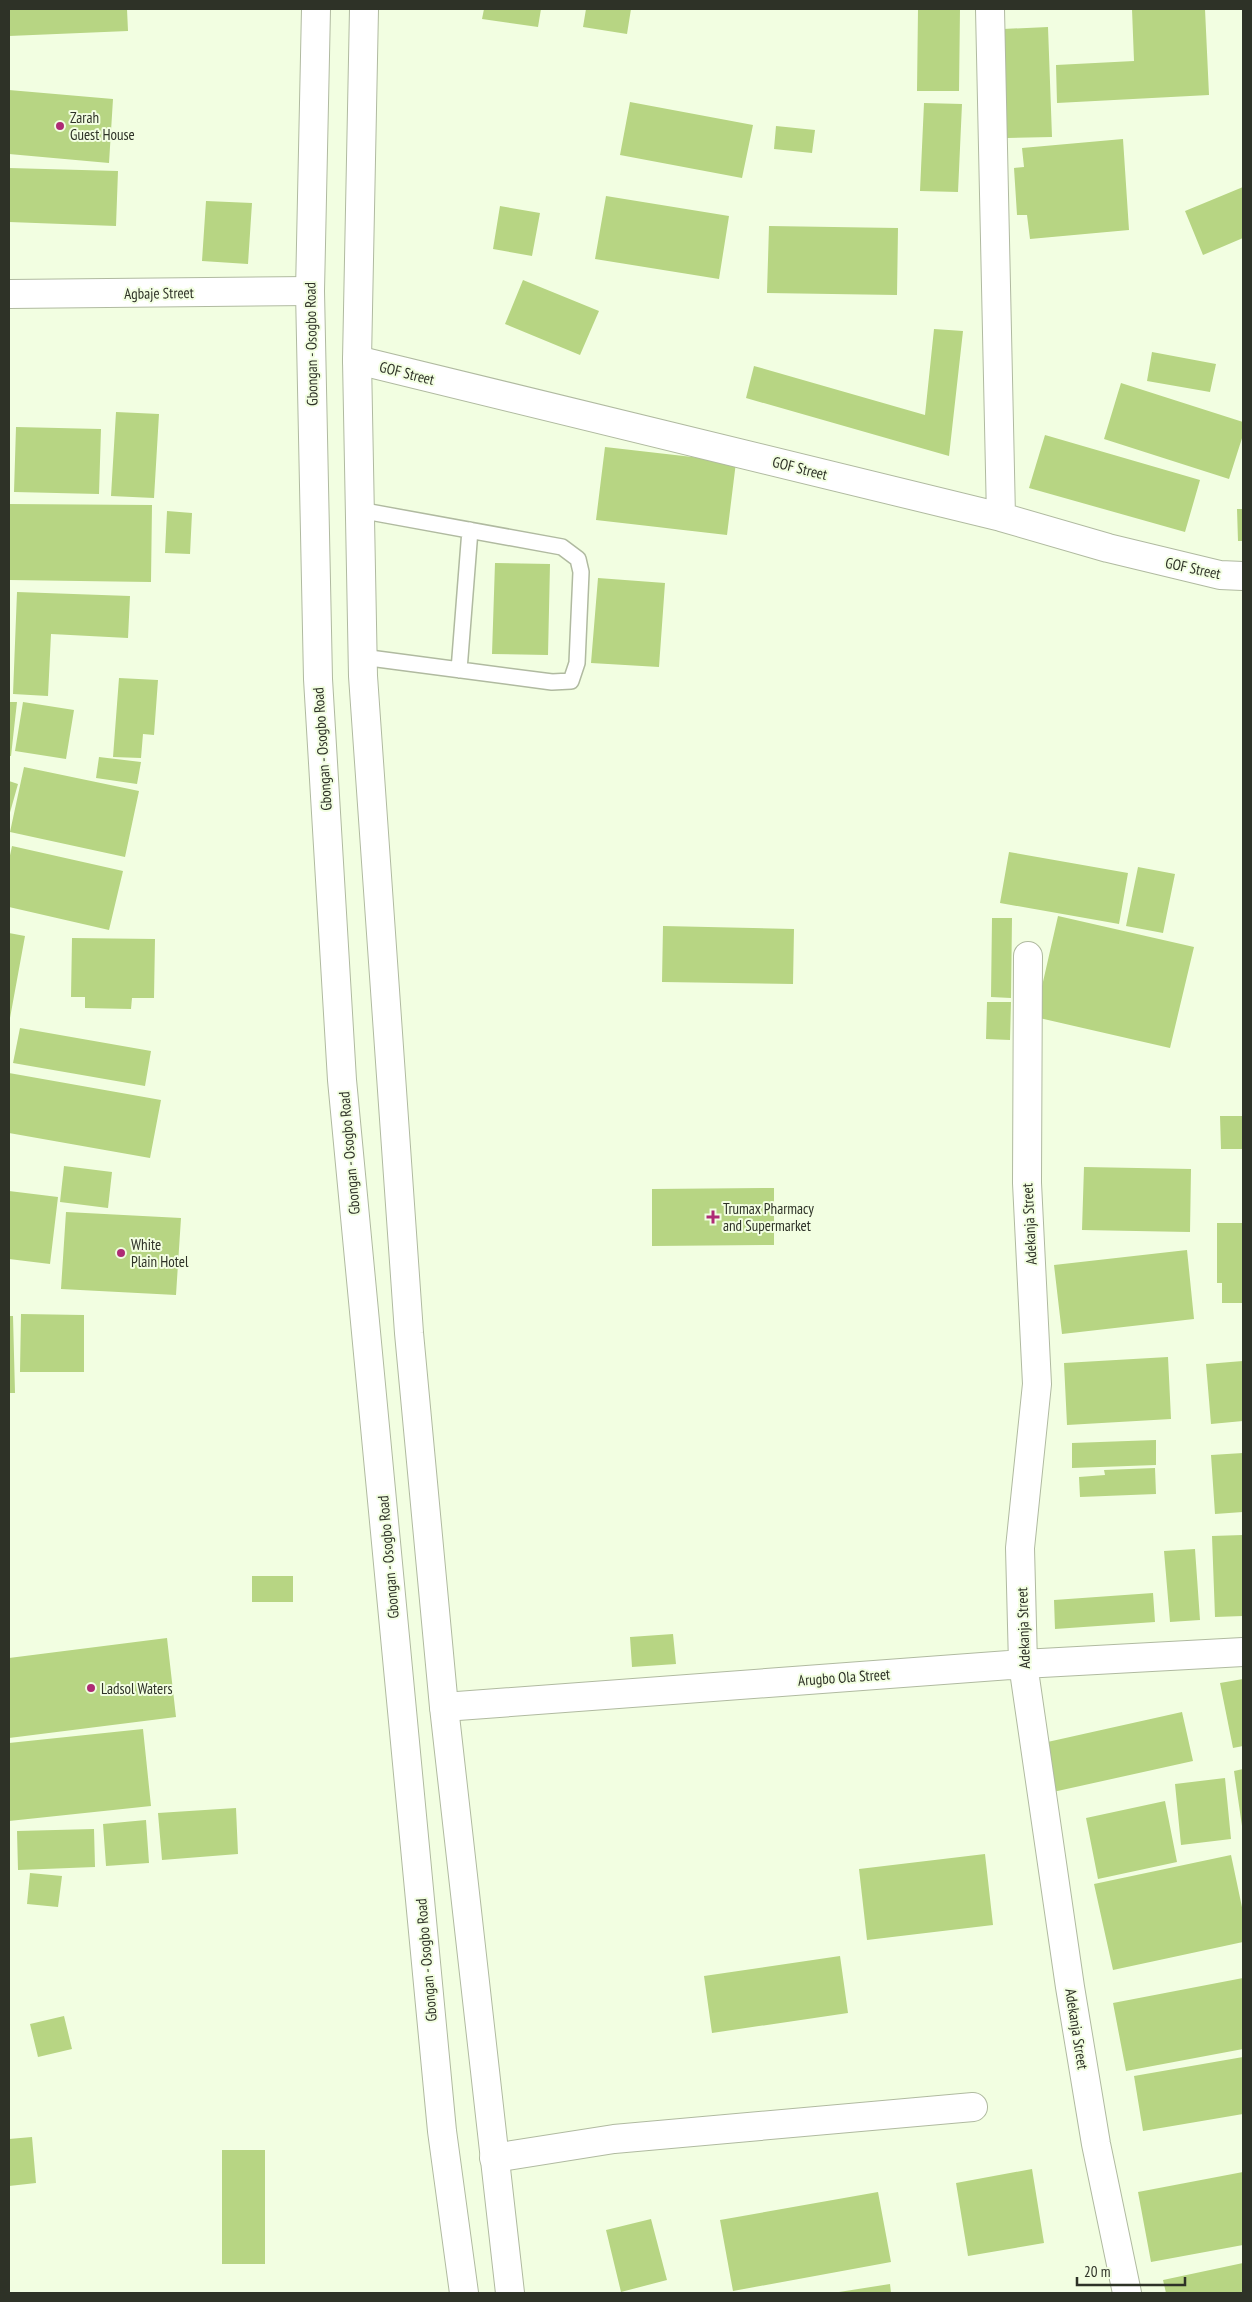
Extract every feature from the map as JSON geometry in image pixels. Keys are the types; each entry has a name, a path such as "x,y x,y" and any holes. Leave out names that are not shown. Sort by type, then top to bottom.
{"main road":[{"name":"Gbongan - Osogbo Road","path":"316,9 310,291 318,679 340,1050 442,2131 464,2293"},
{"path":"364,9 357,360 362,657 407,1313 444,1707 510,2293"},
{"path":"990,9 1001,517"},
{"name":"Agbaje Street","path":"9,294 310,291"},
{"name":"GOF Street","path":"357,360 1001,517 1108,548 1220,575 1243,576"},
{"name":"Adekanja Street","path":"1028,956 1027,1183 1036,1384 1020,1548 1023,1664 1070,1987 1096,2144 1127,2293"},
{"path":"390,1582 432,1577"},
{"name":"Arugbo Ola Street","path":"444,1707 1023,1664 1243,1652"},
{"path":"494,2158 614,2139 973,2107"}],"lane":[{"path":"359,510 562,547 578,559 581,572 577,663 571,681 552,682 362,657"},
{"path":"459,670 470,530"}],"building":[{"path":"9,9 127,9 128,31 9,36"},
{"path":"484,9 541,9 538,27 482,19"},
{"path":"586,9 631,9 627,34 583,27"},
{"path":"918,9 960,9 959,91 917,91"},
{"path":"1132,9 1205,9 1209,95 1057,103 1056,65 1134,61"},
{"path":"1048,27 1052,137 1007,138 1003,29"},
{"name":"Zarah Guest House","path":"9,90 113,99 109,163 9,154"},
{"path":"630,102 753,125 742,178 620,155"},
{"path":"924,103 962,104 958,192 920,191"},
{"path":"776,126 815,130 812,153 774,149"},
{"path":"1123,139 1129,230 1030,239 1027,215 1017,215 1014,168 1024,167 1022,148"},
{"path":"9,168 118,171 116,226 9,222"},
{"path":"1243,187 1243,238 1203,255 1185,211"},
{"path":"606,196 729,216 719,279 595,259"},
{"path":"206,201 252,203 248,264 202,261"},
{"path":"500,206 540,213 532,256 493,249"},
{"path":"769,226 898,228 897,295 767,293"},
{"path":"523,280 599,311 580,355 505,324"},
{"path":"934,329 963,331 949,456 746,398 754,366 925,415"},
{"path":"1152,352 1216,364 1210,392 1147,381"},
{"path":"1121,383 1243,422 1243,435 1229,479 1104,439"},
{"path":"116,412 159,414 154,498 111,496"},
{"path":"16,427 101,429 99,494 14,492"},
{"path":"1045,435 1200,480 1185,532 1029,488"},
{"path":"605,447 736,462 727,535 596,520"},
{"path":"9,504 152,505 151,582 9,580"},
{"path":"1237,509 1243,509 1243,541 1238,541"},
{"path":"167,511 192,513 190,554 165,553"},
{"path":"495,563 550,564 548,655 492,654"},
{"path":"598,578 665,583 659,667 591,663"},
{"path":"17,592 130,596 128,638 51,634 48,696 13,694"},
{"path":"119,678 158,680 154,735 143,734 141,758 113,757"},
{"path":"9,702 17,702 11,756 9,756"},
{"path":"23,702 74,710 66,759 15,751"},
{"path":"99,757 141,762 137,784 96,778"},
{"path":"24,767 139,791 125,857 10,832"},
{"path":"9,781 18,784 9,816"},
{"path":"12,846 123,871 109,930 9,907 9,860"},
{"path":"1009,852 1128,873 1119,924 1000,903"},
{"path":"1138,867 1175,874 1163,933 1126,926"},
{"path":"1058,916 1194,947 1170,1048 1035,1017"},
{"path":"992,918 1012,918 1011,998 991,997"},
{"path":"663,926 794,929 793,984 662,982"},
{"path":"9,933 25,936 10,1018 9,1018"},
{"path":"72,938 155,939 154,998 132,998 131,1009 85,1008 85,997 71,997"},
{"path":"987,1002 1011,1002 1010,1040 986,1039"},
{"path":"20,1028 151,1051 145,1086 13,1063"},
{"path":"9,1073 161,1100 150,1158 9,1133"},
{"path":"1220,1116 1243,1116 1243,1149 1221,1149"},
{"path":"64,1166 112,1172 108,1208 60,1202"},
{"path":"1084,1167 1191,1169 1190,1232 1082,1230"},
{"name":"Trumax Pharmacy and Supermarket","path":"774,1188 774,1245 652,1246 652,1189"},
{"path":"9,1191 58,1197 50,1264 9,1259"},
{"name":"White Plain Hotel","path":"66,1212 181,1218 176,1295 61,1289"},
{"path":"1217,1223 1243,1223 1243,1303 1222,1303 1222,1283 1217,1283"},
{"path":"1187,1250 1194,1319 1062,1334 1054,1265"},
{"path":"21,1314 84,1315 84,1372 20,1372"},
{"path":"9,1316 13,1316 15,1393 9,1393"},
{"path":"1168,1357 1171,1419 1067,1425 1064,1363"},
{"path":"1243,1361 1243,1421 1211,1424 1206,1364"},
{"path":"1156,1440 1156,1465 1072,1468 1072,1443"},
{"path":"1243,1453 1243,1512 1215,1514 1211,1455"},
{"path":"1155,1468 1156,1494 1080,1497 1079,1477 1105,1475 1104,1470"},
{"path":"1243,1535 1243,1616 1215,1617 1212,1536"},
{"path":"1195,1549 1200,1620 1170,1622 1164,1551"},
{"path":"252,1576 293,1576 293,1602 252,1602"},
{"path":"1153,1593 1155,1622 1055,1629 1054,1600"},
{"path":"673,1634 676,1664 632,1667 630,1637"},
{"name":"Ladsol Waters","path":"167,1638 176,1717 9,1738 9,1658"},
{"path":"1243,1679 1243,1746 1233,1748 1220,1683"},
{"path":"1182,1712 1193,1761 1053,1792 1043,1743"},
{"path":"143,1729 151,1806 9,1821 9,1743"},
{"path":"1243,1769 1243,1826 1242,1826 1234,1771"},
{"path":"1225,1778 1231,1839 1181,1845 1175,1784"},
{"path":"1165,1801 1177,1862 1098,1879 1086,1818"},
{"path":"236,1808 238,1854 162,1860 158,1813"},
{"path":"146,1820 149,1863 106,1866 103,1824"},
{"path":"94,1829 95,1867 18,1870 17,1831"},
{"path":"985,1854 993,1925 867,1940 859,1869"},
{"path":"1231,1855 1243,1912 1243,1942 1113,1970 1094,1884"},
{"path":"30,1873 62,1876 58,1907 27,1904"},
{"path":"840,1956 848,2013 712,2033 704,1976"},
{"path":"1243,1978 1243,2049 1126,2071 1113,2003"},
{"path":"64,2016 72,2049 38,2057 30,2024"},
{"path":"1243,2057 1243,2114 1143,2131 1134,2076"},
{"path":"32,2137 36,2183 9,2186 9,2139"},
{"path":"222,2150 265,2150 265,2264 222,2264"},
{"path":"1032,2169 1044,2243 968,2256 956,2183"},
{"path":"1243,2172 1243,2245 1151,2262 1138,2192"},
{"path":"878,2192 891,2262 733,2291 720,2220"},
{"path":"651,2219 667,2280 621,2292 606,2230"},
{"path":"1243,2263 1243,2293 1166,2293 1163,2280"},
{"path":"890,2284 891,2293 839,2292"}],"place":[{"name":"Zarah Guest House","path":"60,126"},
{"name":"Trumax Pharmacy and Supermarket","path":"713,1217"},
{"name":"White Plain Hotel","path":"121,1253"},
{"name":"Ladsol Waters","path":"91,1688"}]}
